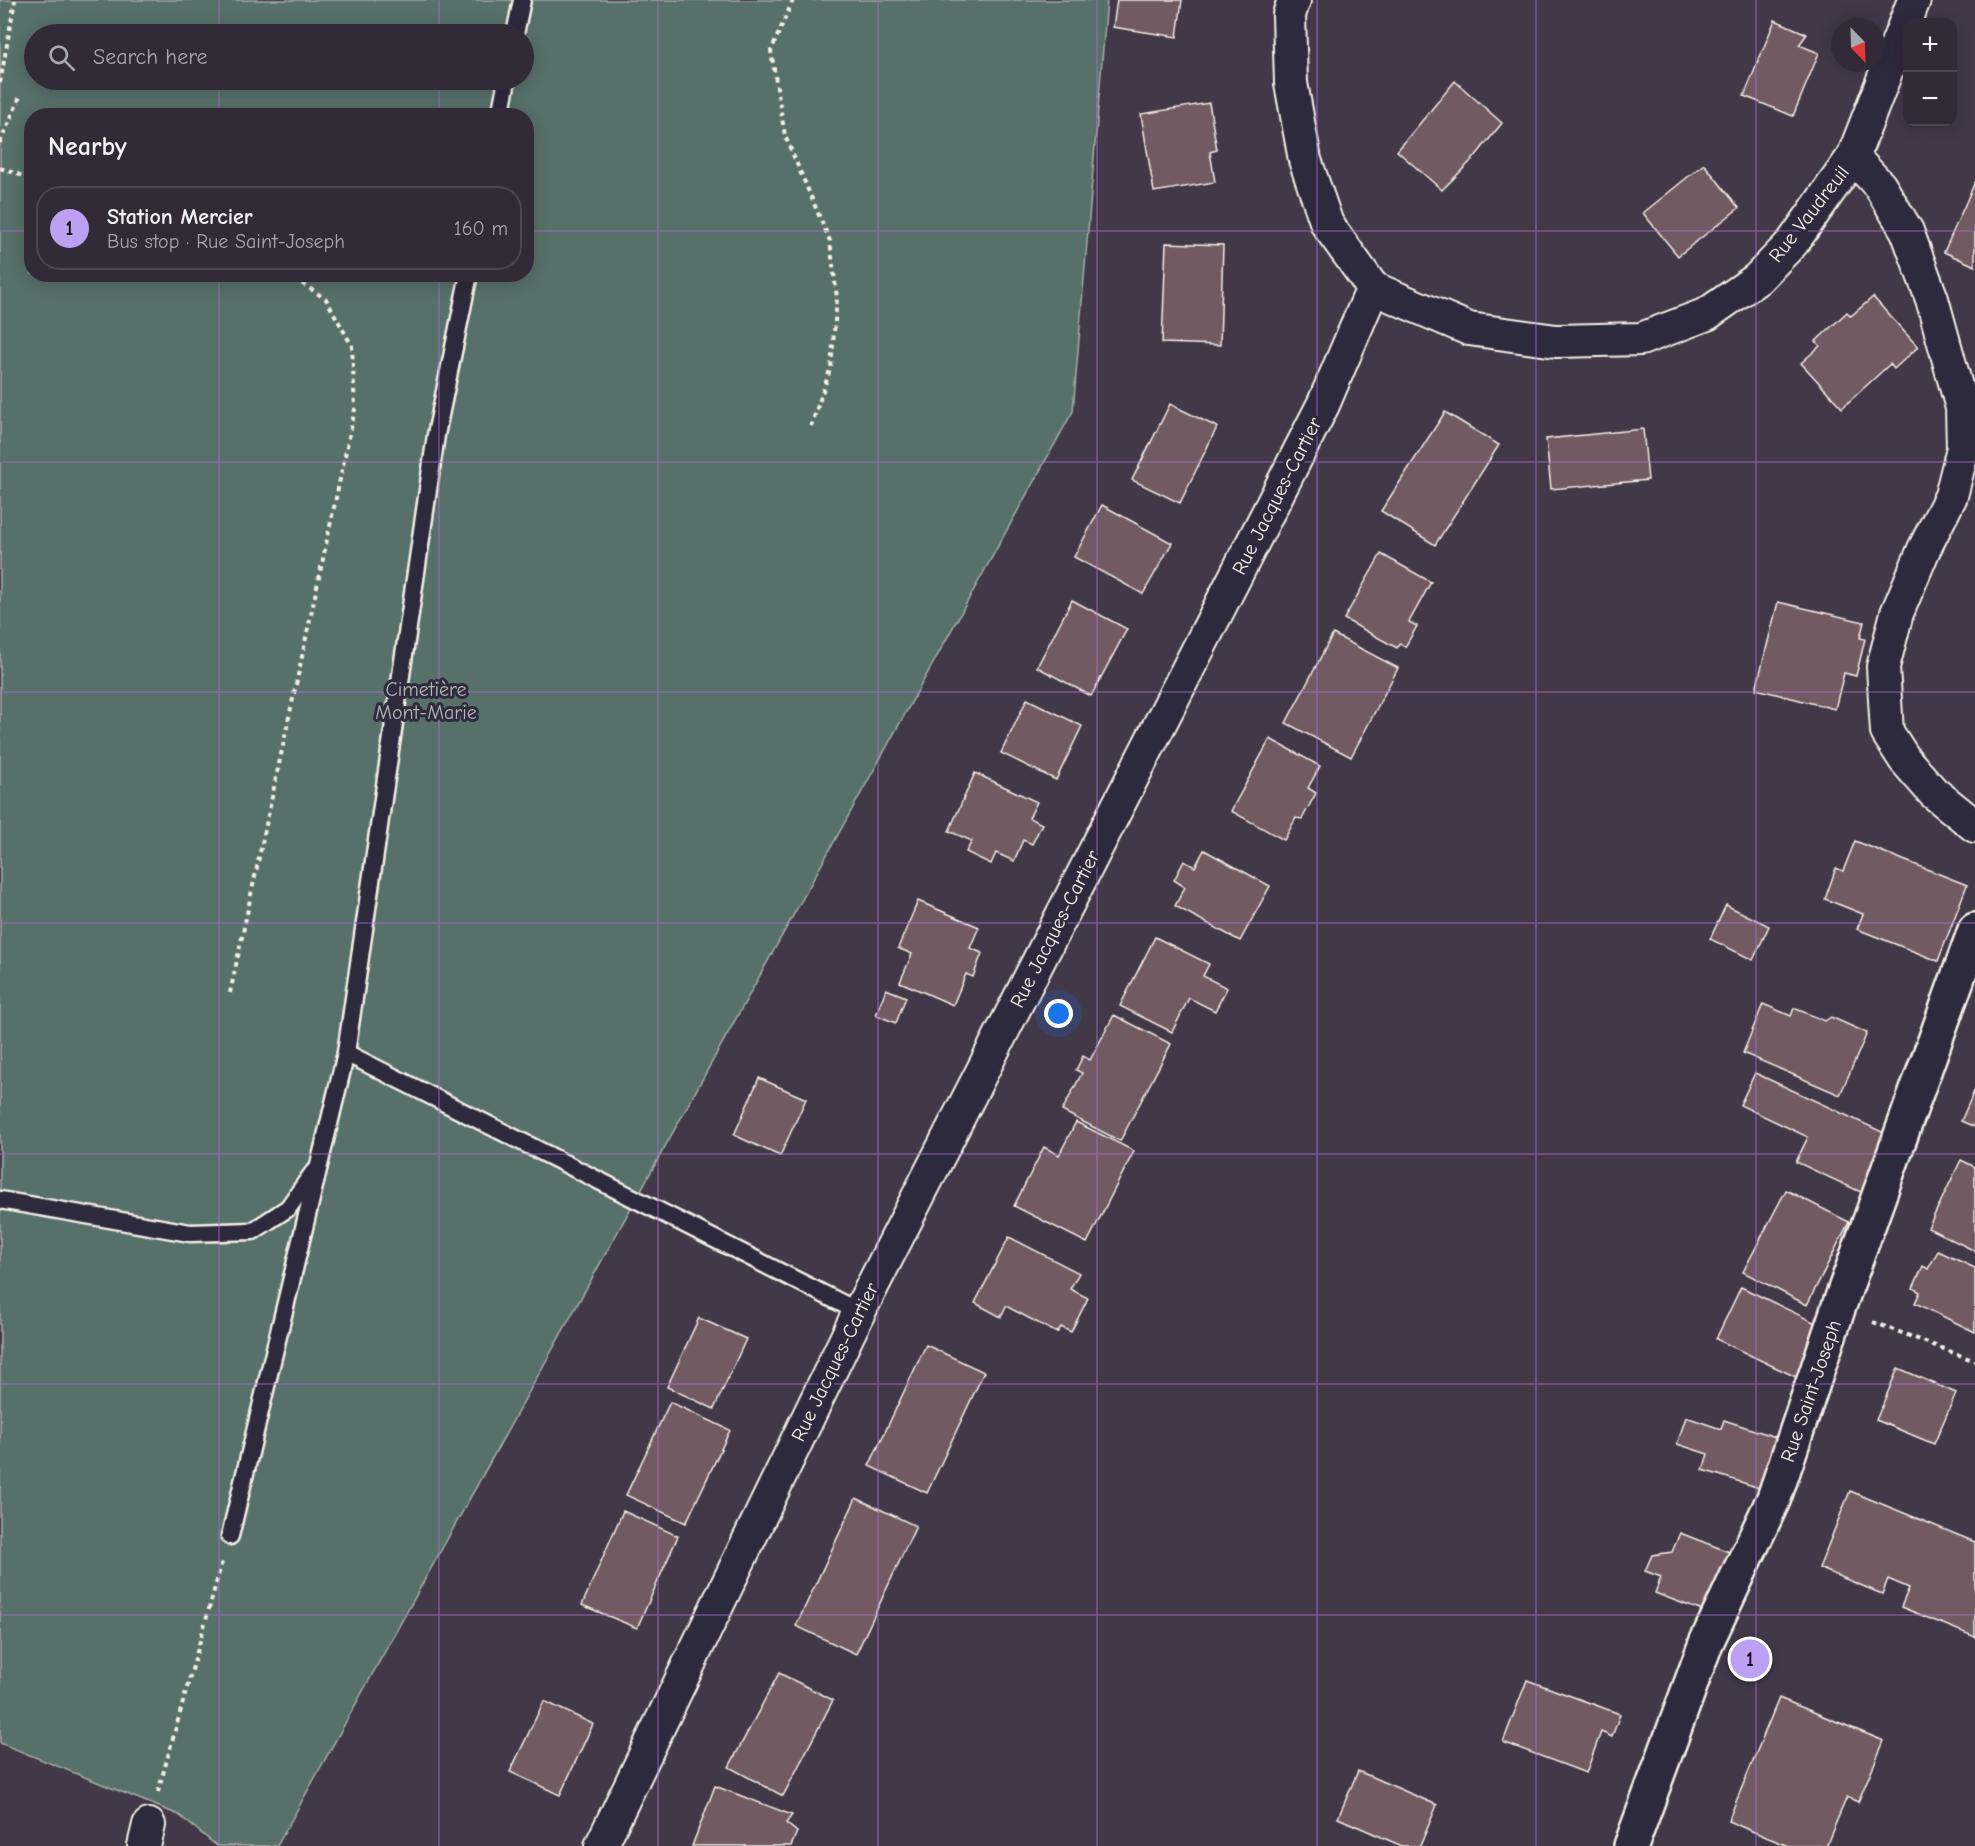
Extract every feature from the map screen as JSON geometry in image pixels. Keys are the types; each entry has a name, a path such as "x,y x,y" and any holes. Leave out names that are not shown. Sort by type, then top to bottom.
{"street":[{"path":"1294,0 1289,15 1291,83 1305,160 1327,224 1373,288"},
{"name":"Rue Vaudreuil","path":"1373,288 1469,330 1556,341 1641,339 1707,314 1757,279 1793,242 1853,157 1914,0"},
{"path":"1853,157 1880,186 1907,231 1932,298 1962,408 1963,448 1951,496 1924,549 1897,613 1883,667 1887,732 1905,760 1933,792 1975,826"},
{"name":"Rue Jacques-Cartier","path":"601,1846 859,1312 1323,405 1373,288"},
{"name":"Rue Saint-Joseph","path":"1631,1846 1706,1643 1774,1498 1838,1309 1975,930"}],"lane":[{"path":"517,24 522,0"},
{"path":"502,108 505,90"},
{"path":"230,1536 346,1053 436,435 467,282"},
{"path":"346,1053 859,1312"},
{"path":"0,1200 189,1233 253,1231 288,1208 319,1165"}],"path":[{"path":"0,83 15,0"},
{"path":"793,0 771,51 785,136 830,241 837,298 831,367 811,426"},
{"path":"0,143 21,94"},
{"path":"0,168 24,176"},
{"path":"230,993 355,409 352,346 326,299 299,282"},
{"path":"1838,1309 1975,1361"},
{"path":"146,1836 230,1536"}],"green space":[{"name":"Cimetière Mont-Marie","path":"0,0 1107,0 1073,411 277,1846 217,1846 179,1815 0,1743"}],"building":[{"path":"1117,0 1182,0 1177,37 1113,27"},
{"path":"1775,20 1807,34 1799,45 1819,53 1793,116 1744,96"},
{"path":"1455,81 1502,123 1474,158 1442,190 1397,151"},
{"path":"1209,103 1217,150 1210,152 1215,182 1154,192 1141,114"},
{"path":"1704,164 1739,208 1678,256 1643,213"},
{"path":"1975,182 1975,266 1944,252"},
{"path":"1166,243 1223,245 1220,345 1162,343"},
{"path":"1873,297 1918,347 1894,369 1890,364 1842,408 1801,363 1820,346 1816,341 1847,312 1851,316"},
{"path":"1170,404 1217,427 1180,503 1132,480"},
{"path":"1445,412 1499,445 1435,545 1381,511"},
{"path":"1643,429 1648,480 1551,489 1546,439"},
{"path":"1102,505 1172,543 1143,594 1074,557"},
{"path":"1381,554 1431,582 1409,622 1417,626 1405,647 1400,643 1397,648 1344,619"},
{"path":"1072,600 1127,629 1091,696 1037,667"},
{"path":"1778,602 1864,622 1860,638 1865,639 1856,676 1844,673 1835,709 1756,689"},
{"path":"1333,634 1398,668 1351,757 1286,723"},
{"path":"1027,699 1082,726 1056,780 1001,753"},
{"path":"1270,739 1320,766 1308,788 1316,793 1302,819 1296,818 1284,840 1231,811"},
{"path":"975,773 1037,802 1029,818 1042,824 1032,844 1023,840 1014,861 996,853 991,864 966,852 972,841 949,831"},
{"path":"1855,841 1967,885 1938,961 1857,929 1863,914 1825,899 1836,868 1843,871"},
{"path":"1204,850 1270,886 1240,941 1175,906 1185,887 1174,880 1184,861 1195,867"},
{"path":"918,901 979,927 970,948 982,953 973,977 966,974 953,1005 900,982 912,954 898,948"},
{"path":"1726,905 1769,926 1753,960 1710,939"},
{"path":"1155,937 1209,964 1203,976 1227,988 1215,1011 1189,998 1172,1032 1120,1006"},
{"path":"886,989 906,997 896,1023 876,1015"},
{"path":"1763,1004 1791,1016 1794,1008 1825,1021 1831,1017 1867,1033 1840,1095 1743,1053"},
{"path":"1114,1015 1171,1044 1120,1141 1062,1111 1082,1073 1076,1070 1083,1056 1090,1060"},
{"path":"1755,1073 1891,1136 1865,1194 1796,1162 1808,1137 1740,1105"},
{"path":"759,1078 806,1099 780,1156 734,1135"},
{"path":"1975,1089 1975,1127 1961,1121"},
{"path":"1076,1122 1134,1151 1087,1243 1014,1206 1044,1147 1059,1155"},
{"path":"1961,1160 1975,1167 1975,1251 1928,1228"},
{"path":"1786,1190 1849,1222 1807,1305 1743,1272"},
{"path":"1009,1237 1079,1273 1070,1289 1088,1298 1071,1332 1061,1327 1057,1333 1006,1306 1001,1317 975,1303"},
{"path":"1938,1251 1975,1268 1975,1332 1915,1303 1920,1292 1913,1288 1923,1266 1928,1269"},
{"path":"1741,1287 1824,1327 1800,1379 1716,1339"},
{"path":"699,1318 746,1339 714,1409 667,1387"},
{"path":"926,1345 984,1372 927,1493 869,1466"},
{"path":"1898,1368 1956,1393 1934,1444 1876,1420"},
{"path":"670,1402 730,1430 686,1523 626,1495"},
{"path":"1686,1417 1721,1429 1724,1420 1791,1442 1775,1493 1703,1470 1708,1454 1677,1444"},
{"path":"1850,1491 1975,1542 1975,1637 1901,1607 1909,1588 1888,1579 1882,1594 1819,1568"},
{"path":"856,1498 916,1526 856,1654 796,1626"},
{"path":"623,1511 678,1536 637,1628 582,1605"},
{"path":"1680,1533 1737,1555 1713,1615 1655,1593 1661,1577 1645,1571 1652,1555 1672,1552"},
{"path":"779,1673 833,1700 783,1796 729,1767"},
{"path":"1527,1680 1620,1714 1612,1737 1601,1732 1586,1773 1503,1742"},
{"path":"1779,1698 1884,1741 1858,1802 1847,1797 1826,1846 1788,1846 1728,1821"},
{"path":"544,1701 593,1724 560,1795 510,1772"},
{"path":"1358,1771 1437,1805 1420,1846 1402,1846 1338,1818"},
{"path":"715,1786 792,1815 786,1823 797,1832 791,1846 692,1846"}],"place":[{"name":"Station Mercier","path":"1750,1659"}]}
